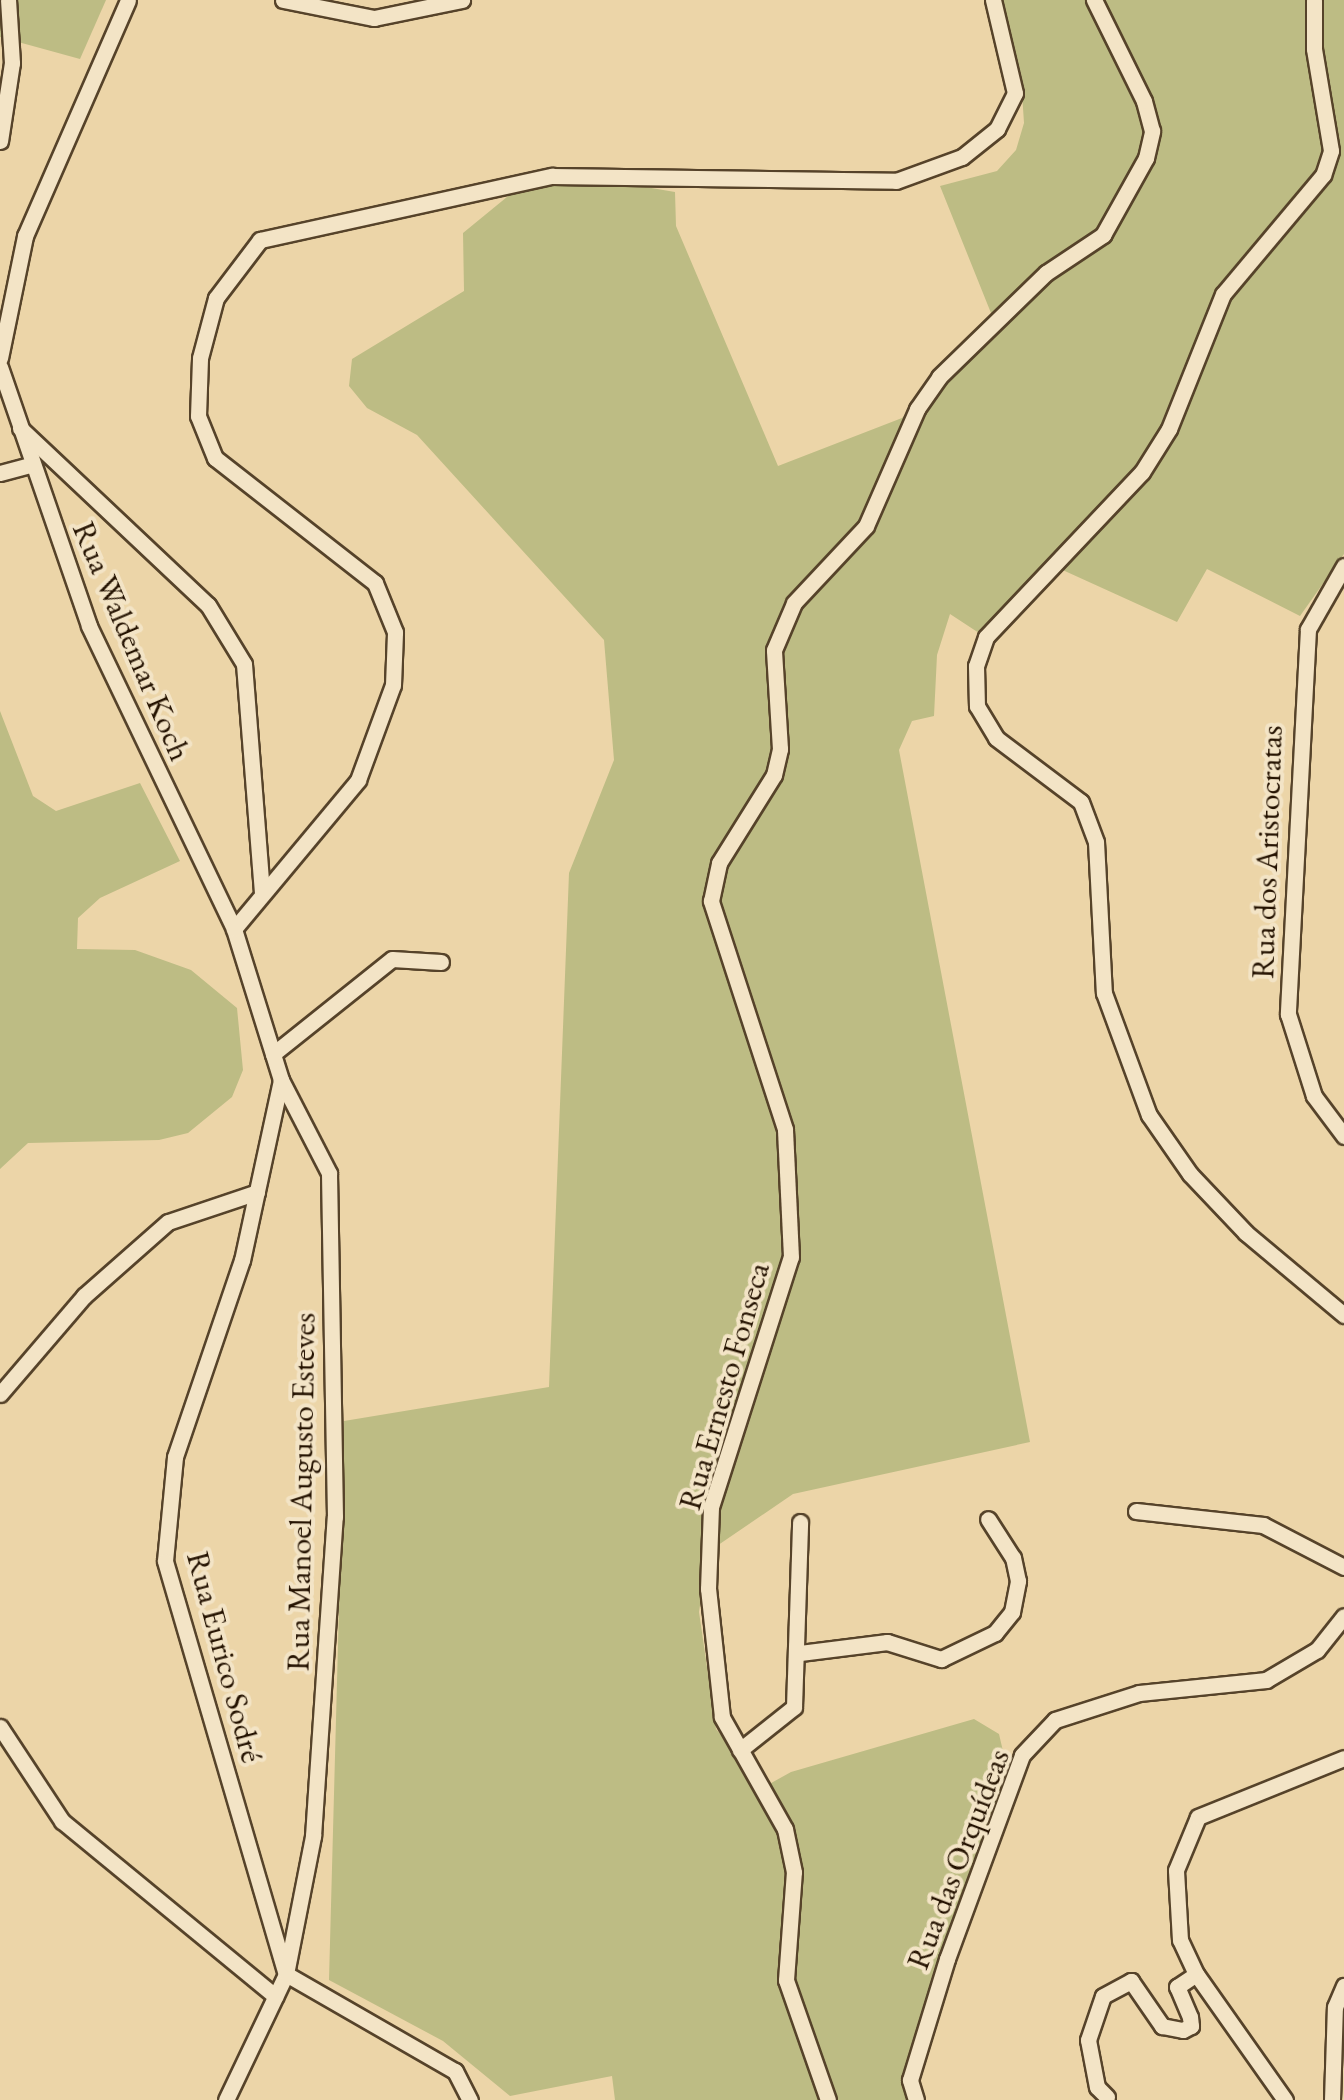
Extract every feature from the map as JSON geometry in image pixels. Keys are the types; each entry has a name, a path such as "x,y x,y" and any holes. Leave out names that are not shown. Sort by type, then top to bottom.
{"street":[{"path":"0,141 12,63 8,0"},
{"path":"283,0 374,18 462,0"},
{"path":"234,929 358,780 393,685 395,632 374,583 214,458 198,416 200,358 216,298 260,240 552,176 896,181 962,157 997,129 1015,93 993,0"},
{"name":"Rua Ernesto Fonseca","path":"828,2100 786,1980 794,1872 784,1829 722,1716 708,1589 712,1507 791,1257 785,1129 712,901 719,863 774,775 780,749 774,650 794,602 866,526 917,408 939,377 1046,273 1103,235 1146,158 1152,130 1144,101 1094,0"},
{"path":"1314,0 1314,49 1331,151 1323,175 1222,294 1170,429 1142,472 986,637 976,666 977,706 996,738 1081,802 1096,842 1104,993 1149,1115 1190,1174 1246,1233 1344,1314"},
{"path":"0,358 25,236 133,2"},
{"name":"Rua Waldemar Koch","path":"0,367 29,465 89,626 234,929"},
{"path":"20,428 208,605 244,664 262,892"},
{"path":"0,473 29,465"},
{"name":"Rua dos Aristocratas","path":"1344,566 1308,629 1288,1014 1314,1096 1344,1136"},
{"name":"Rua Eurico Sodré","path":"234,929 280,1080 242,1260 174,1458 166,1561 286,1974"},
{"path":"272,1054 392,959 441,962"},
{"name":"Rua Manoel Augusto Esteves","path":"280,1080 330,1173 334,1294 335,1517 313,1836 286,1974"},
{"path":"0,1394 84,1296 168,1222 257,1192"},
{"path":"1136,1512 1263,1526 1344,1567"},
{"path":"800,1653 887,1642 941,1659 995,1633 1012,1612 1018,1581 1013,1558 988,1519"},
{"path":"740,1750 791,1714 800,1653 800,1522"},
{"name":"Rua das Orquídeas","path":"916,2100 910,2080 947,1959 1022,1755 1055,1720 1139,1693 1266,1680 1317,1650 1344,1616"},
{"path":"0,1728 62,1821 275,1996"},
{"path":"1285,2100 1196,1974 1180,1940 1176,1870 1198,1818 1344,1758"},
{"path":"226,2100 286,1974 455,2071 470,2100"},
{"path":"1107,2097 1097,2087 1088,2040 1103,1996 1131,1980 1162,2026 1183,2030 1191,2026 1190,2016 1177,1987 1196,1974"},
{"path":"1332,2100 1335,2007 1344,1986"}],"shaded area":[{"path":"0,0 106,0 80,59 0,37"},
{"path":"1001,0 1344,0 1344,554 1300,616 1207,569 1177,622 1045,562 979,633 950,614 937,655 934,716 912,721 899,750 1030,1442 793,1494 708,1552 699,1612 716,1729 764,1787 791,1772 974,1719 999,1734 1006,1764 1001,1793 903,2074 912,2100 615,2100 612,2076 510,2096 443,2041 329,1980 344,1421 549,1387 569,873 614,760 604,640 417,435 367,408 349,386 352,359 464,291 463,233 518,188 610,181 675,192 676,226 778,466 902,418 993,318 940,186 997,171 1016,150 1024,123 1022,93"},
{"path":"0,711 33,796 56,811 140,783 180,861 100,898 78,918 77,949 135,950 191,970 237,1008 243,1070 232,1097 188,1133 159,1140 28,1143 0,1169"}]}
